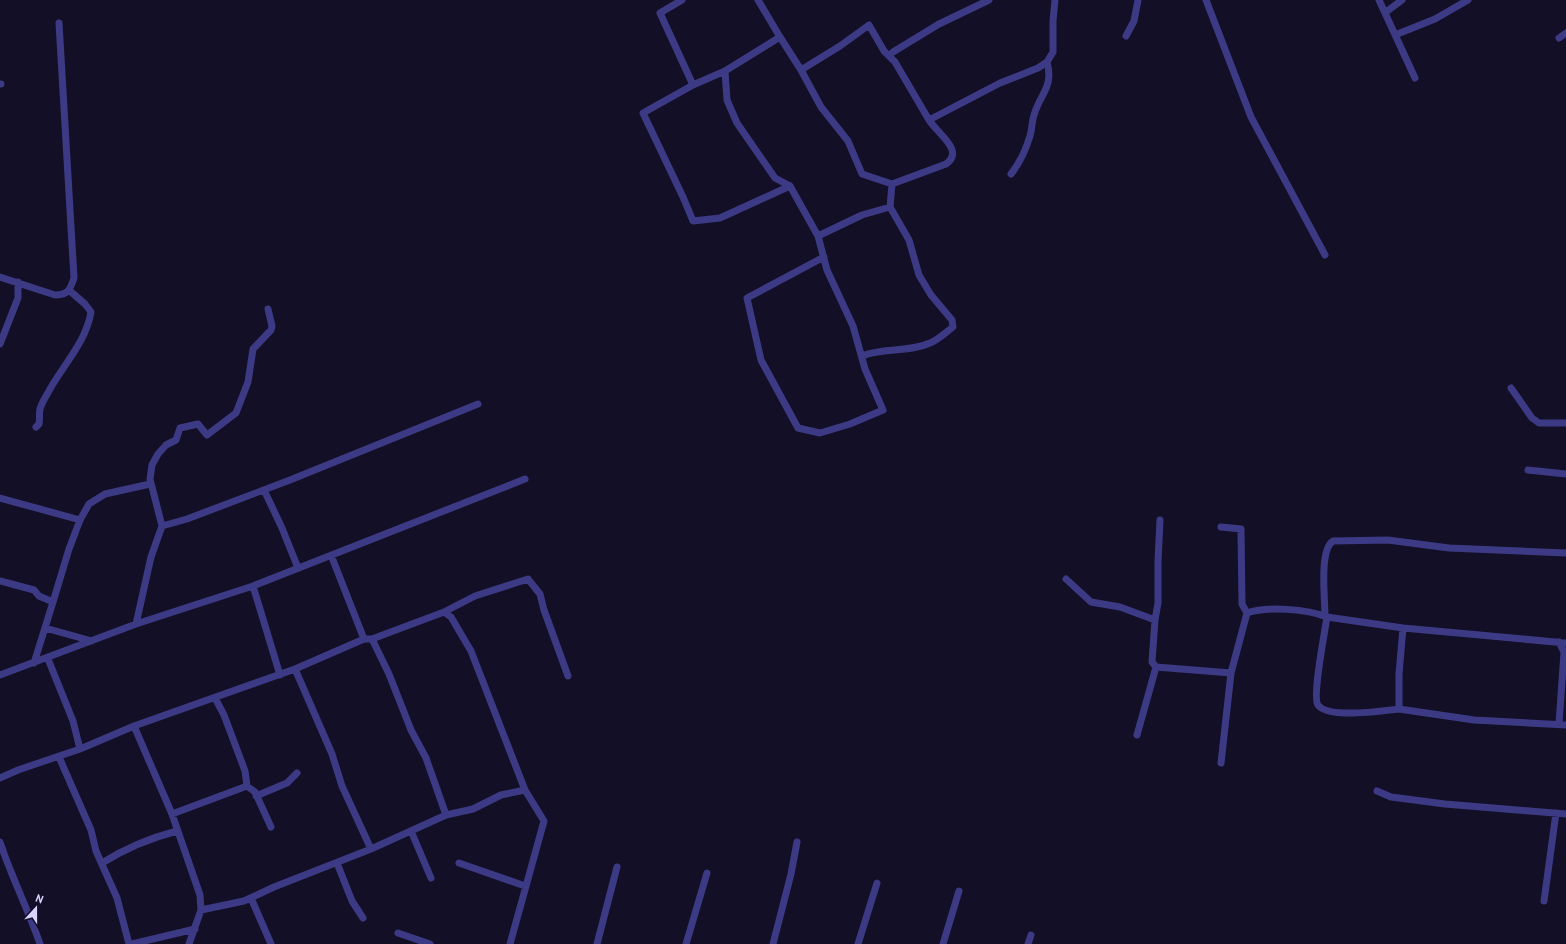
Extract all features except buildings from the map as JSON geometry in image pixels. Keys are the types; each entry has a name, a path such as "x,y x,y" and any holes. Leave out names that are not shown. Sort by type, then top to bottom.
{"street":[{"path":"682,0 660,13 693,85"},
{"path":"758,0 801,70 821,107 848,141 862,174 892,184 946,164 952,160 954,153 952,148 935,129 895,62 884,51 869,25 840,46 801,70"},
{"path":"893,52 939,24 989,0"},
{"path":"929,120 1000,83 1038,68 1047,62 1053,52 1055,0"},
{"path":"1126,36 1134,21 1138,0"},
{"path":"1206,0 1251,117 1324,255"},
{"path":"1379,0 1386,12 1415,78"},
{"path":"1386,12 1402,0"},
{"path":"1395,35 1435,19 1468,0"},
{"path":"0,277 55,295 63,295 70,290 74,278 59,23"},
{"path":"1559,38 1566,33"},
{"path":"780,37 725,71 693,85 643,113 693,221 720,218 790,186"},
{"path":"1011,174 1023,152 1030,135 1034,113 1045,92 1049,79 1047,62"},
{"path":"725,71 726,100 737,123 775,178 790,186 818,236 824,257 827,270 853,326 865,369 883,410 850,424 820,433 798,428 762,360 746,298 824,257"},
{"path":"862,356 871,352 901,350 930,343 953,327 952,320 932,296 920,274 909,240 890,208 892,184"},
{"path":"818,236 862,215 890,208"},
{"path":"0,344 18,298 18,282"},
{"path":"36,427 39,424 40,408 44,399 60,371 76,351 91,312 70,290"},
{"path":"136,624 151,557 162,526 150,484 152,465 158,454 166,445 176,440 180,428 198,424 207,435 236,413 241,404 248,382 253,349 271,330 272,326 268,309"},
{"path":"1511,388 1532,418 1540,423 1566,423"},
{"path":"162,526 187,519 264,490 478,404"},
{"path":"1528,470 1566,474"},
{"path":"0,675 136,624 253,586 525,478"},
{"path":"34,663 69,549 80,520 89,504 105,494 150,484"},
{"path":"264,490 282,528 298,568"},
{"path":"0,498 80,520"},
{"path":"1160,520 1158,603 1155,620 1152,662 1156,667 1231,673"},
{"path":"1221,527 1241,529 1241,596 1242,604 1247,614 1231,673 1221,763"},
{"path":"1247,614 1256,610 1314,612 1326,617 1403,628 1503,639 1563,643 1562,725 1474,720 1399,710 1348,713 1322,709 1318,706 1316,702 1316,688 1326,617 1324,560 1330,543 1333,541 1388,540 1449,548 1566,553"},
{"path":"330,556 364,639"},
{"path":"0,778 24,768 80,749 134,726 280,675 364,639 372,639 444,612 475,596 528,579 540,594 544,610 568,676"},
{"path":"1066,579 1091,602 1120,607 1155,620"},
{"path":"0,581 34,590 39,596 53,602"},
{"path":"253,586 280,675"},
{"path":"444,612 451,617 471,651 526,790 544,821 510,944"},
{"path":"45,628 92,641"},
{"path":"1399,710 1399,674 1403,628"},
{"path":"372,639 389,674 411,730 426,758 446,814"},
{"path":"48,658 73,721 80,749"},
{"path":"1138,735 1156,667"},
{"path":"295,669 332,754 342,786 370,849"},
{"path":"215,698 224,715 245,771 247,786 255,792 271,827"},
{"path":"134,726 172,814 200,894 201,910 188,944 180,934"},
{"path":"59,757 91,830 102,863 117,898 130,944 180,934 195,929"},
{"path":"256,796 287,783 297,773"},
{"path":"172,814 247,786"},
{"path":"201,910 252,898 274,887 412,831 446,814 473,809 501,795 526,790"},
{"path":"1376,791 1390,797 1444,804 1566,814"},
{"path":"1544,901 1556,813"},
{"path":"102,863 122,850 154,837 177,831"},
{"path":"412,831 431,878"},
{"path":"0,842 40,944"},
{"path":"773,944 791,874 797,842"},
{"path":"336,863 352,900 363,918"},
{"path":"459,863 525,886"},
{"path":"597,944 617,867"},
{"path":"686,944 707,873"},
{"path":"858,944 877,883"},
{"path":"943,944 959,891"},
{"path":"252,898 271,944"},
{"path":"398,933 430,944"},
{"path":"1028,944 1031,935"}]}
